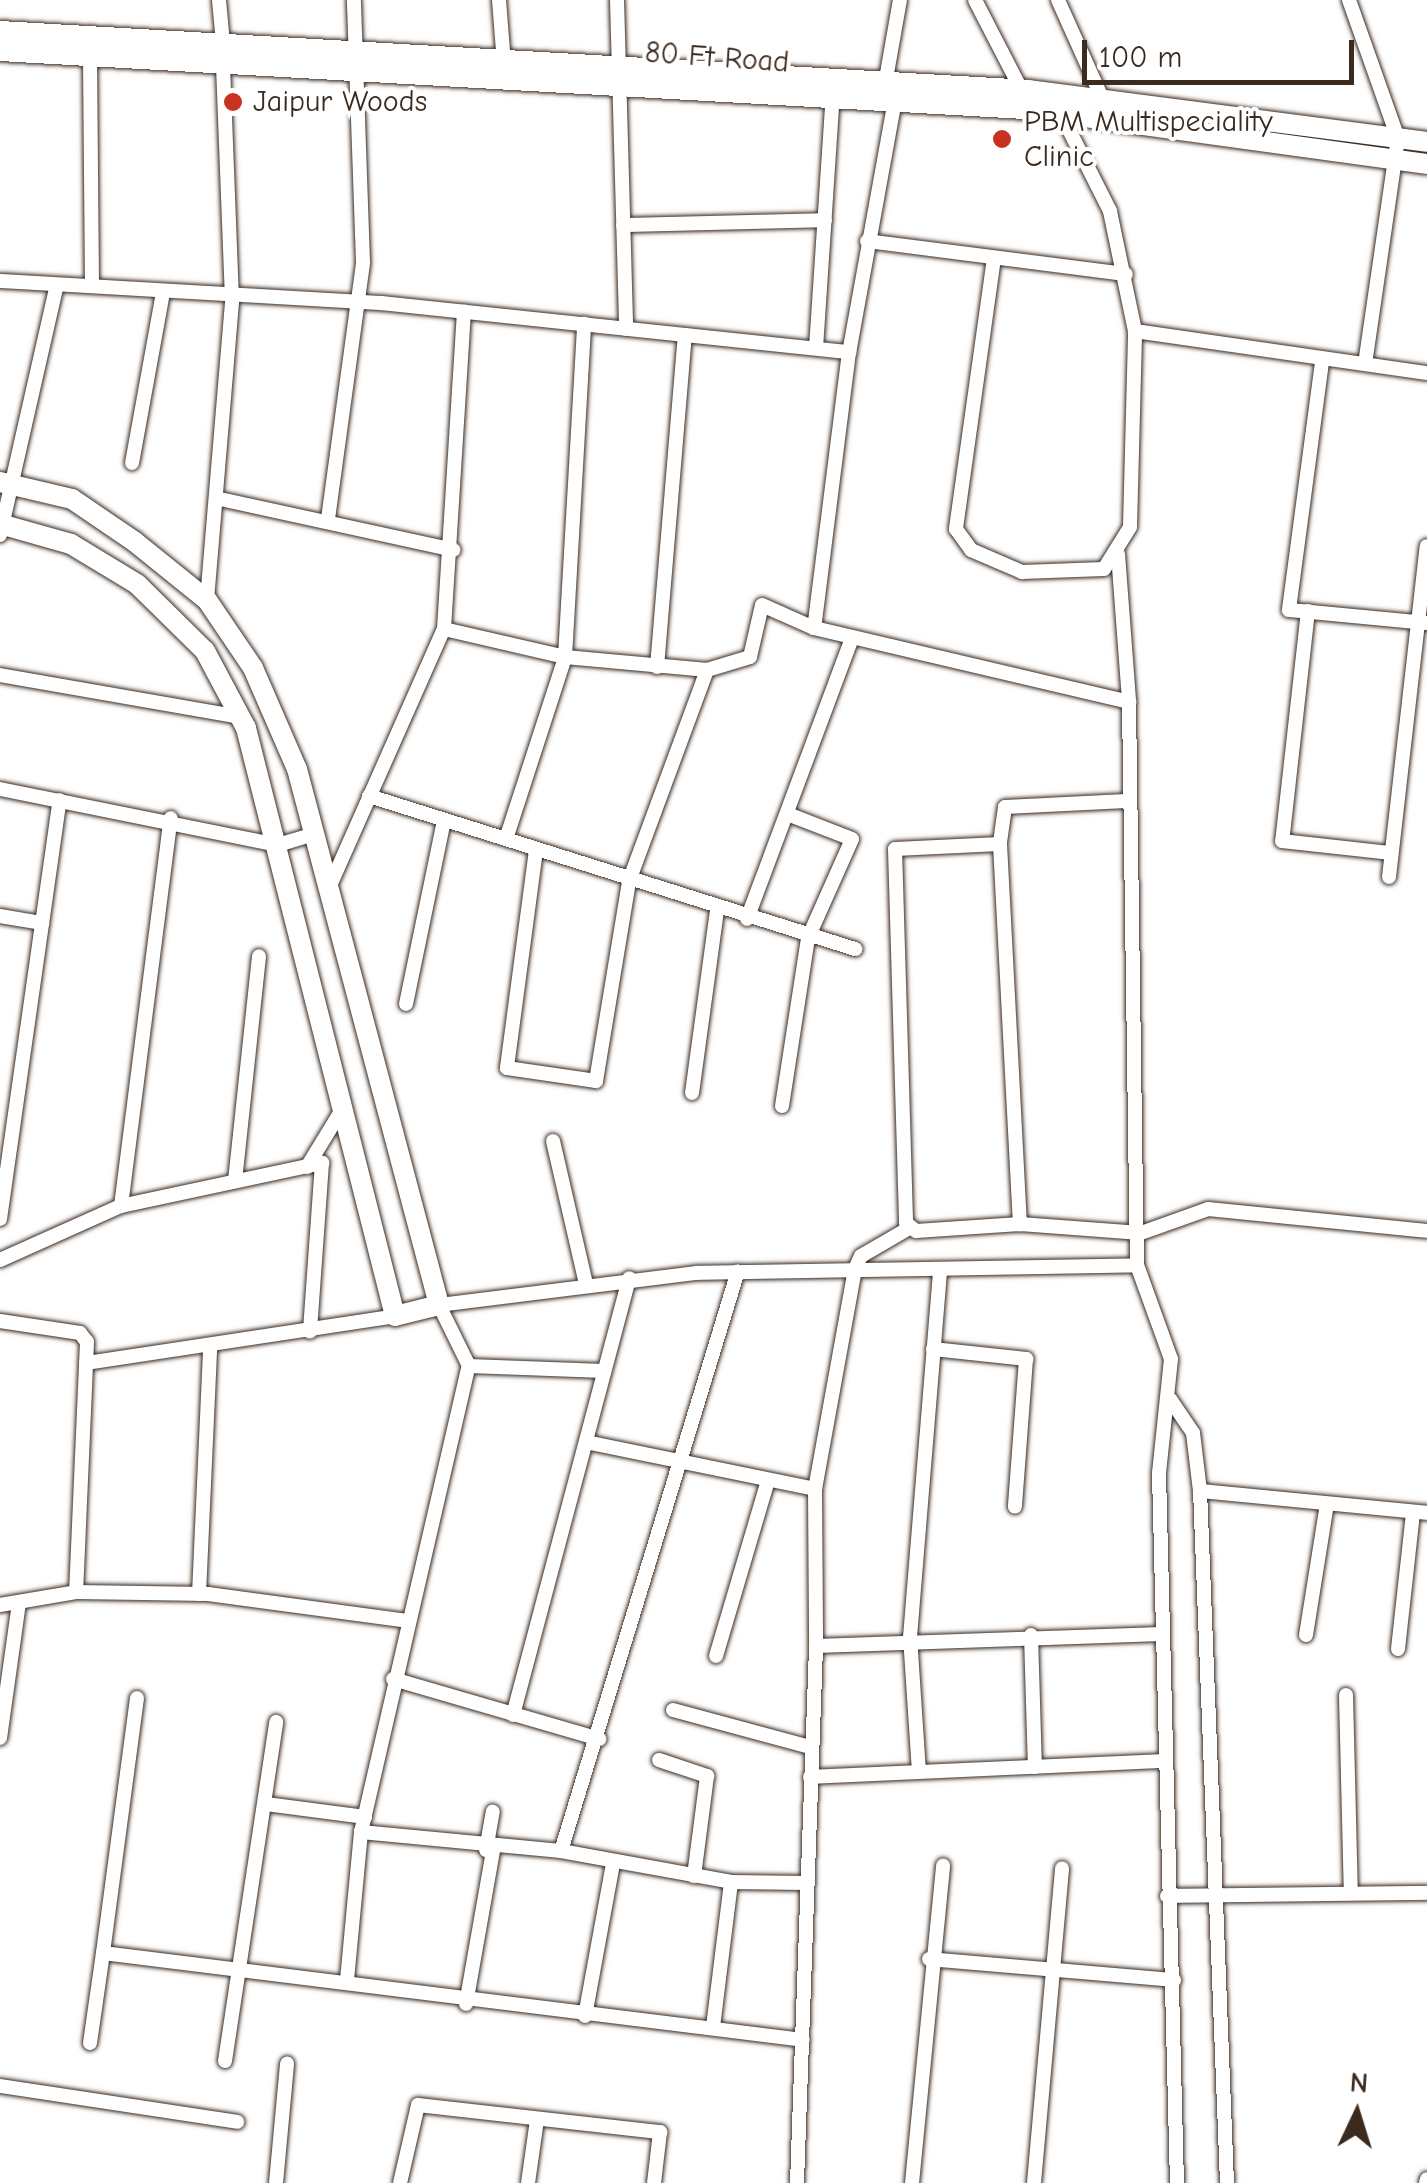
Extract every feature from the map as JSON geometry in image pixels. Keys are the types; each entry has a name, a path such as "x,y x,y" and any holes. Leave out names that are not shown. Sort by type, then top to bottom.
{"main road":[{"name":"80 Ft Road","path":"0,31 223,42 617,72 1061,114 1427,164"},
{"name":"80 Ft Road","path":"0,50 361,76 617,72 886,79 1021,89 1427,142"},
{"path":"1,527 70,544 136,584 205,651 241,717 278,846 396,1316 438,1305 315,834 253,668 206,600 72,499 6,482"}],"street":[{"path":"219,0 223,42"},
{"path":"328,519 358,303 361,76 354,0"},
{"path":"499,0 504,62"},
{"path":"617,0 626,329"},
{"path":"886,79 900,0"},
{"path":"975,0 1021,89"},
{"path":"1058,0 1102,100"},
{"path":"1349,0 1398,138 1365,364"},
{"path":"90,57 92,283"},
{"path":"206,600 220,498 232,300 223,68"},
{"path":"816,348 833,95"},
{"path":"814,628 849,352 895,100"},
{"path":"994,258 956,529 971,550 1022,572 1104,568 1118,554 1130,527 1135,331 1110,211 1061,114"},
{"path":"623,225 825,220"},
{"path":"867,240 1126,274"},
{"path":"0,281 56,288 92,283 232,300 358,303 849,352"},
{"path":"1,527 6,482 56,288"},
{"path":"132,463 163,292"},
{"path":"329,888 444,629 453,550 464,312"},
{"path":"506,838 565,657 584,324"},
{"path":"1135,331 1322,362 1427,372"},
{"path":"657,667 685,335"},
{"path":"1322,362 1289,610 1424,623"},
{"path":"220,498 328,519 453,550"},
{"path":"1389,877 1424,623 1427,546"},
{"path":"1118,554 1129,702 1126,801 1141,1233 1137,1265 1171,1360 1170,1399 1159,1473 1177,2183"},
{"path":"444,629 565,657 707,670 750,657 762,605 850,644 1129,702"},
{"path":"1308,611 1282,841 1391,853"},
{"path":"747,919 790,815 850,644"},
{"path":"536,850 508,1032 507,1068 520,1074 596,1081 604,1073 629,880 707,670"},
{"path":"0,674 241,717"},
{"path":"0,789 172,818 278,846 315,834"},
{"path":"369,796 717,910 854,949"},
{"path":"0,1219 60,800"},
{"path":"1020,1224 1000,844 1005,807 1126,801"},
{"path":"782,1106 808,938 852,839 790,815"},
{"path":"121,1206 172,818"},
{"path":"406,1004 444,820"},
{"path":"911,1227 895,848 1000,844"},
{"path":"692,1093 717,910"},
{"path":"0,916 42,923"},
{"path":"235,1182 259,956"},
{"path":"307,1167 344,1108"},
{"path":"553,1141 586,1284"},
{"path":"0,1260 121,1206 322,1164 310,1332"},
{"path":"797,2183 816,1646 816,1489 860,1256 911,1227 1020,1224 1141,1233 1208,1209 1427,1230"},
{"path":"346,1980 363,1825 393,1680 468,1366 438,1305 628,1278 855,1269 1137,1265"},
{"path":"919,1772 910,1637 940,1270"},
{"path":"561,1852 599,1739 738,1272"},
{"path":"513,1714 628,1278"},
{"path":"86,1363 210,1350 396,1316"},
{"path":"0,1321 80,1332 86,1363 76,1592"},
{"path":"933,1349 1026,1359 1015,1506"},
{"path":"198,1594 210,1350"},
{"path":"468,1366 604,1371"},
{"path":"1170,1399 1193,1434 1200,1491 1221,1892 1228,2183"},
{"path":"586,1442 679,1467 816,1489"},
{"path":"716,1656 768,1482"},
{"path":"1200,1491 1420,1512 1398,1649"},
{"path":"1306,1635 1327,1504"},
{"path":"0,1605 76,1592 198,1594 407,1621"},
{"path":"0,1738 19,1602"},
{"path":"816,1646 910,1637 1162,1634"},
{"path":"1030,1636 1035,1767"},
{"path":"393,1680 599,1739"},
{"path":"1346,1696 1351,1893"},
{"path":"90,2043 137,1698"},
{"path":"673,1710 810,1748"},
{"path":"225,2061 276,1722"},
{"path":"658,1760 708,1776 694,1876"},
{"path":"810,1778 1164,1761"},
{"path":"266,1804 490,1850 561,1852 730,1882 806,1883"},
{"path":"466,2004 493,1812"},
{"path":"585,2016 613,1863"},
{"path":"912,2183 929,1959 943,1866"},
{"path":"1034,2183 1049,1969 1062,1868"},
{"path":"713,2027 730,1882"},
{"path":"1167,1896 1221,1892 1427,1893"},
{"path":"103,1954 346,1980 466,2004 713,2027 803,2040"},
{"path":"929,1959 1174,1980"},
{"path":"276,2183 287,2064"},
{"path":"0,2086 237,2122"},
{"path":"400,2183 418,2105 660,2132 654,2183"},
{"path":"528,2183 537,2120"}],"place":[{"name":"Jaipur Woods","path":"233,102"},
{"name":"PBM Multispeciality Clinic","path":"1002,139"}]}
